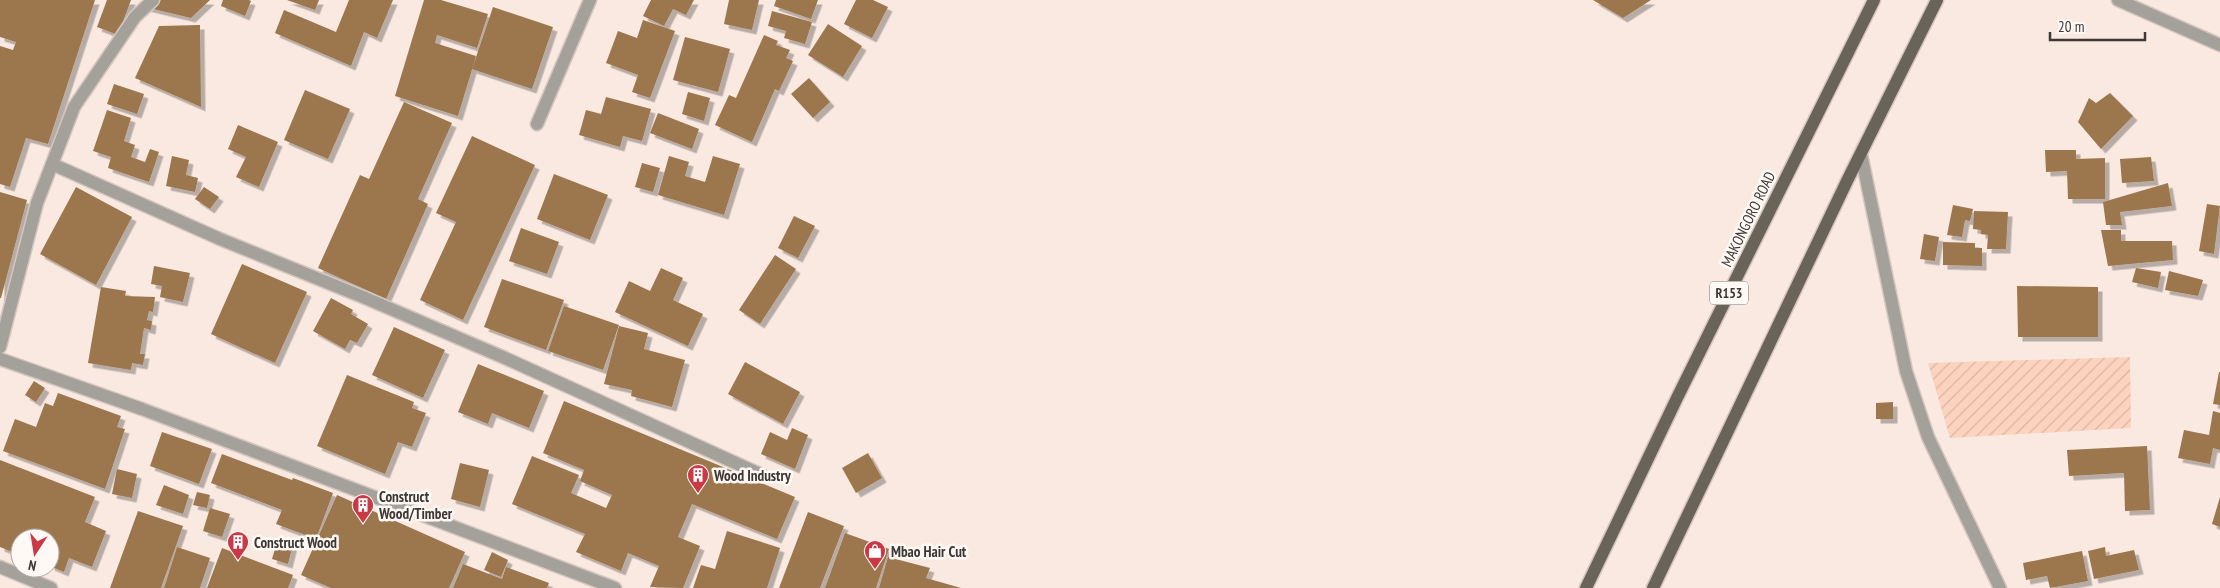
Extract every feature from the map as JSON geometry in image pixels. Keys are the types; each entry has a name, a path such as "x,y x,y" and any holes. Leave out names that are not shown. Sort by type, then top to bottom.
{"main road":[{"name":"MAKONGORO ROAD","path":"1586,588 1677,398 1874,0"},
{"path":"1653,588 1937,0"}],"street":[{"path":"0,347 38,204 74,108 135,17 153,0"},
{"path":"537,124 590,0"},
{"path":"2118,0 2220,45"},
{"path":"1861,154 1906,371 1928,437 2000,588"},
{"path":"52,164 220,239 363,297 505,358 762,475"},
{"path":"0,359 142,409 615,588"},
{"path":"0,567 51,588"}],"shaded area":[{"path":"2130,357 2131,428 1950,438 1928,363"}],"building":[{"path":"0,0 95,0 48,144 26,138 10,187 0,184 0,46 13,50 16,42 0,37"},
{"path":"107,0 131,0 118,35 97,27"},
{"path":"161,0 210,0 191,18 145,7"},
{"path":"223,0 251,1 245,16 221,6"},
{"path":"287,0 319,0 315,10"},
{"path":"349,0 393,0 377,38 364,32 351,66 275,33 284,10 336,32"},
{"path":"424,0 441,0 488,14 477,48 437,35 435,43 476,56 458,116 395,96"},
{"path":"651,0 694,0 686,15 673,9 664,26 643,16"},
{"path":"729,0 759,0 752,30 724,24"},
{"path":"776,0 818,0 811,19 774,6"},
{"path":"856,0 873,0 888,7 872,38 844,24"},
{"path":"1593,0 1651,0 1623,18"},
{"path":"493,7 553,27 532,89 472,69"},
{"path":"772,11 812,22 805,44 784,38 786,31 768,26"},
{"path":"643,20 675,31 650,98 632,92 638,75 606,63 618,31 637,38"},
{"path":"828,24 862,46 843,77 808,55"},
{"path":"200,25 201,107 135,78 159,26"},
{"path":"764,35 778,41 776,45 790,50 786,58 793,61 779,91 775,89 752,142 715,125 729,95 736,98"},
{"path":"685,37 730,49 718,92 673,80"},
{"path":"809,78 830,102 813,118 791,94"},
{"path":"114,84 144,94 137,114 107,104"},
{"path":"305,90 350,109 328,159 284,140"},
{"path":"688,92 710,98 704,121 682,114"},
{"path":"2110,93 2133,116 2101,149 2078,122 2089,98 2096,103"},
{"path":"606,97 651,109 642,141 623,136 620,147 579,135 586,110 601,114"},
{"path":"404,102 452,123 418,199 428,204 386,299 318,268 360,175 369,179"},
{"path":"107,110 131,118 124,141 135,145 131,157 145,162 150,149 159,152 149,182 108,168 111,157 93,151"},
{"path":"658,113 699,129 692,149 650,133"},
{"path":"238,125 278,142 259,187 236,177 246,157 228,149"},
{"path":"472,136 535,165 463,320 420,300 456,222 436,213"},
{"path":"2045,150 2076,150 2076,159 2105,158 2105,199 2068,199 2067,171 2046,172"},
{"path":"172,156 189,160 186,175 198,178 195,192 166,186"},
{"path":"669,156 689,162 685,176 705,182 713,156 740,164 724,215 658,195"},
{"path":"2151,157 2154,181 2122,183 2120,159"},
{"path":"642,163 660,168 653,192 635,187"},
{"path":"554,174 608,195 590,240 537,219"},
{"path":"2168,183 2172,206 2120,212 2122,225 2106,225 2103,202"},
{"path":"76,187 132,217 96,285 40,254"},
{"path":"204,187 219,197 210,209 195,199"},
{"path":"0,192 27,200 1,298 0,298"},
{"path":"2207,204 2220,206 2214,254 2199,251"},
{"path":"1953,205 1973,209 1970,221 1965,220 1962,237 1947,235"},
{"path":"1974,211 2008,212 2006,249 1987,249 1988,235 1981,234 1981,230 1973,229"},
{"path":"794,216 815,226 798,258 778,248"},
{"path":"521,228 559,242 547,274 509,261"},
{"path":"2101,230 2121,230 2121,241 2172,241 2173,260 2108,266"},
{"path":"1924,234 1939,237 1935,261 1920,259"},
{"path":"1943,242 1975,243 1975,248 1982,248 1982,266 1943,265"},
{"path":"775,255 796,269 760,324 739,310"},
{"path":"242,264 307,292 275,363 211,334"},
{"path":"154,266 190,273 183,302 160,297 162,286 151,284"},
{"path":"661,268 683,278 673,300 703,314 688,346 615,312 629,281 650,291"},
{"path":"2136,268 2161,272 2158,288 2132,282"},
{"path":"2169,271 2203,280 2198,296 2165,290"},
{"path":"502,279 564,300 546,350 484,327"},
{"path":"2017,286 2098,287 2098,337 2018,337"},
{"path":"101,287 126,291 125,296 155,297 153,312 149,311 147,320 152,321 151,330 144,328 140,354 145,354 143,365 132,363 131,370 88,363"},
{"path":"331,298 353,310 351,314 368,324 357,343 350,340 345,349 313,331"},
{"path":"564,306 619,325 603,370 548,351"},
{"path":"619,326 648,333 644,349 685,360 672,407 631,396 632,390 604,384"},
{"path":"394,327 445,350 423,398 372,375"},
{"path":"745,362 800,392 783,424 728,394"},
{"path":"478,364 544,391 529,428 492,413 488,424 458,412"},
{"path":"2220,372 2220,405 2213,404"},
{"path":"347,375 414,402 412,408 426,413 412,447 398,442 385,474 317,446"},
{"path":"34,381 45,388 36,402 25,395"},
{"path":"58,393 121,416 117,427 125,429 105,489 3,451 15,419 36,427 45,403 53,406"},
{"name":"Wood Industry","path":"564,401 795,497 777,539 692,504 678,537 700,546 683,588 650,587 659,566 628,553 621,571 576,552 585,534 512,504 532,456 579,475 571,493 606,508 612,495 580,481 584,470 543,453"},
{"path":"1893,402 1893,419 1876,419 1876,403"},
{"path":"2213,411 2220,413 2220,450 2213,448 2210,464 2178,458 2184,430 2209,435"},
{"path":"792,428 808,435 795,469 761,454 770,432 787,440"},
{"path":"162,432 212,449 199,484 150,466"},
{"path":"2147,446 2150,510 2125,511 2124,473 2069,476 2067,450"},
{"path":"868,453 882,478 856,493 842,468"},
{"path":"222,454 333,493 316,539 276,524 282,510 211,483"},
{"path":"0,460 95,497 85,522 106,531 92,567 69,558 64,572 60,570 60,528 10,528 10,551 0,547"},
{"path":"460,463 489,470 480,507 451,499"},
{"path":"117,469 137,474 132,498 112,494"},
{"path":"164,485 189,495 183,514 156,505"},
{"path":"197,492 210,495 207,508 193,505"},
{"name":"Construct Wood/Timber","path":"337,495 465,552 449,588 331,588 301,575"},
{"path":"2220,497 2220,527 2212,524"},
{"name":"Construct Wood","path":"210,508 230,514 222,537 203,531"},
{"path":"138,511 183,526 161,588 110,588"},
{"path":"808,512 844,526 820,588 779,588"},
{"path":"727,531 780,548 767,588 693,588 701,565 715,569"},
{"path":"845,533 889,549 876,588 825,588"},
{"path":"278,539 293,544 288,564 272,559"},
{"path":"177,547 210,558 200,588 164,588"},
{"path":"2105,547 2106,556 2134,550 2139,570 2094,579 2088,551"},
{"name":"Construct Wood","path":"222,548 293,575 288,588 207,588"},
{"path":"2082,551 2088,581 2050,588 2047,576 2026,580 2023,563"},
{"path":"492,552 508,560 501,577 484,570"},
{"path":"888,557 930,568 926,578 961,588 879,588"},
{"path":"463,564 502,579 506,567 549,583 547,588 453,588"}],"place":[{"name":"Wood Industry","path":"698,494"},
{"name":"Construct Wood/Timber","path":"363,524"},
{"name":"Construct Wood","path":"238,561"},
{"name":"Mbao Hair Cut","path":"875,570"}]}
